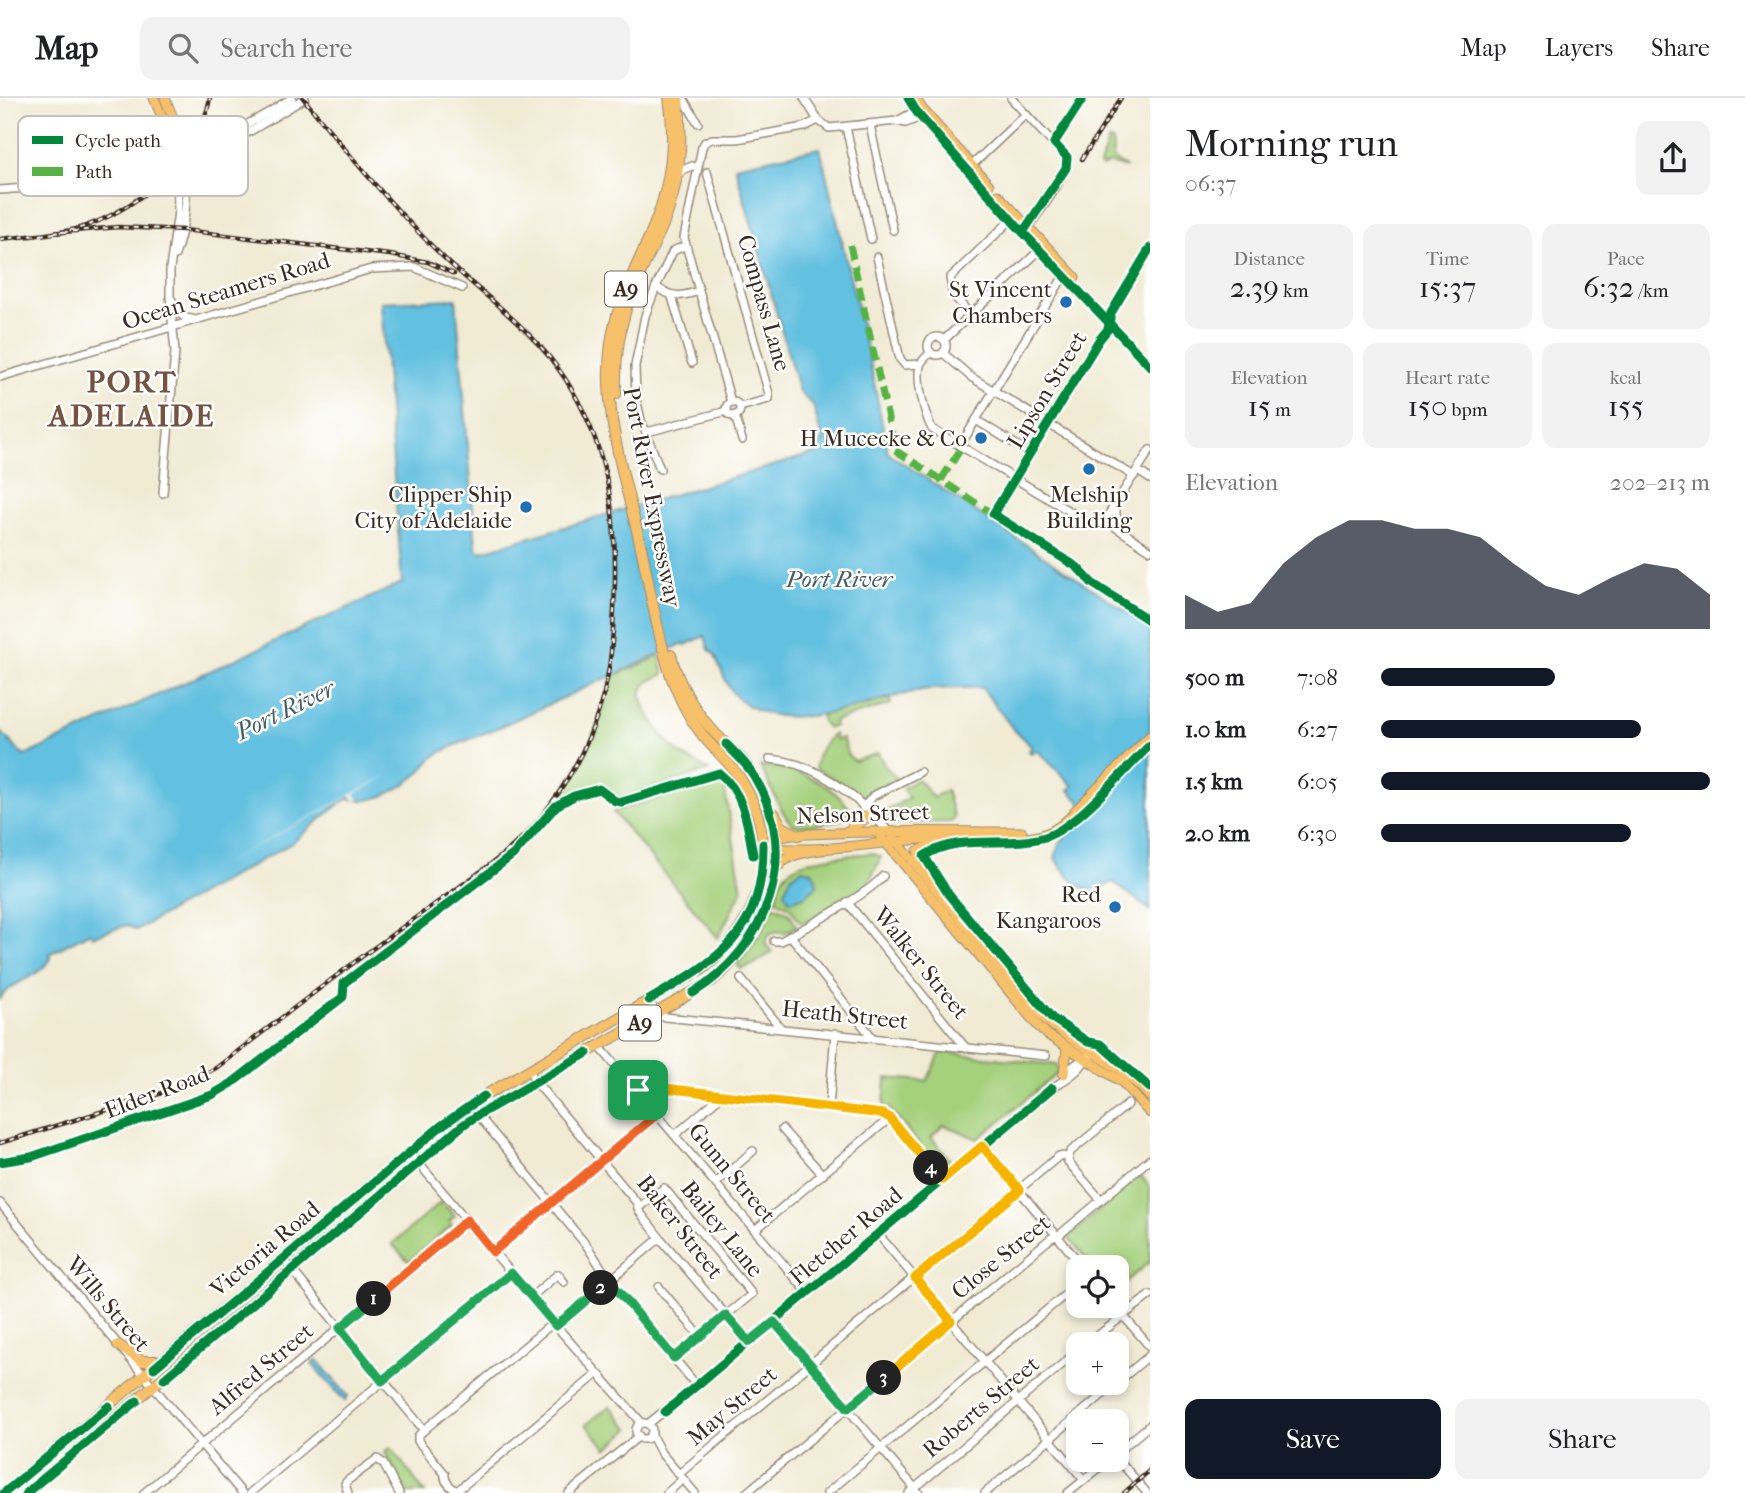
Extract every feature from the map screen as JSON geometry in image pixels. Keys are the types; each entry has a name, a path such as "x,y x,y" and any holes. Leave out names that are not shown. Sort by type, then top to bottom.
{"highway":[{"name":"Port River Expressway","path":"669,98 673,138 665,194 655,224 620,303 612,338 609,393 667,664 697,727 740,779 755,810 763,844"},
{"name":"Port River Expressway","path":"621,445 616,393 619,340 629,298 664,224 677,175 680,98"},
{"name":"Port River Expressway","path":"679,686 698,712 747,765 764,795 775,840"},
{"path":"747,765 758,776 778,822 785,830 798,835"},
{"name":"Victoria Road","path":"26,1493 450,1135 478,1115 712,981 741,952 767,908 775,870 775,840"},
{"name":"A9","path":"410,1153 441,1126 484,1096 703,969 721,954 749,915 759,888 763,844"},
{"path":"775,870 792,855 824,849"},
{"path":"441,1126 450,1135"},
{"name":"Victoria Road","path":"4,1493 410,1153"},
{"path":"118,1345 142,1361 161,1361"}],"main road":[{"path":"154,98 163,116"},
{"path":"165,98 172,116"},
{"path":"908,98 1026,230 1149,360"},
{"path":"915,98 920,112"},
{"path":"970,167 1011,220 1026,230"},
{"name":"Nelson Street","path":"775,840 824,849 956,837 1005,839 1038,836 1061,827 1150,736"},
{"name":"Nelson Street","path":"763,844 798,835 956,830 1022,832 1045,828 1076,810"},
{"path":"844,833 865,819 865,812"},
{"path":"877,832 1038,1026 1068,1048 1126,1074 1150,1097"},
{"path":"889,832 1041,1016 1122,1082 1150,1113"},
{"path":"922,869 918,851 956,837"},
{"path":"1064,1074 1068,1048"}],"street":[{"path":"248,125 292,98"},
{"path":"248,131 305,98"},
{"path":"680,98 698,123"},
{"path":"804,98 818,120 829,128 911,122 918,118 920,112"},
{"path":"1011,98 1067,157 1068,163 1026,230"},
{"path":"1054,143 1083,98"},
{"path":"970,167 1026,114"},
{"path":"731,402 684,231 702,147 712,139 737,139 804,127 818,120"},
{"path":"870,125 893,230"},
{"path":"846,127 871,239"},
{"path":"677,175 692,166"},
{"name":"Compass Lane","path":"707,172 769,394 769,399 740,407"},
{"path":"0,190 18,188"},
{"path":"695,188 712,189"},
{"path":"163,492 175,352 171,327 170,269 179,196"},
{"path":"170,269 185,222 186,196"},
{"path":"971,315 953,295 950,278 1011,220"},
{"path":"660,469 636,398 635,366 645,316 656,287 673,251 686,245"},
{"path":"944,340 1043,248"},
{"name":"Lipson Street","path":"1015,479 1108,329 1110,317 1150,248"},
{"path":"877,257 901,363 920,365"},
{"name":"Ocean Steamers Road","path":"0,377 371,269 414,267 462,288"},
{"path":"960,446 1067,272"},
{"path":"656,287 672,297 699,291"},
{"path":"170,296 178,312 185,318 196,320"},
{"path":"672,297 692,363"},
{"path":"938,337 944,340 946,348 943,354 936,356 930,353 928,346 931,339 938,337"},
{"path":"930,353 920,365 919,380 929,424 936,432 1088,523 1094,525 1105,520 1150,450"},
{"path":"943,354 959,369 993,391 1136,474 1150,479"},
{"path":"731,402 740,407 740,411 735,415"},
{"path":"727,411 731,402"},
{"path":"646,432 727,411 735,415 742,440"},
{"path":"976,420 1031,454"},
{"path":"1116,502 1116,515 1125,533"},
{"path":"1105,520 1150,550"},
{"path":"770,759 811,769 835,783 865,812 877,832"},
{"path":"865,812 873,796 920,772"},
{"path":"865,812 869,810 889,832"},
{"path":"774,941 790,935 847,902 877,884 883,876"},
{"name":"Walker Street","path":"847,902 965,1047"},
{"path":"790,935 872,1037"},
{"path":"741,979 780,1027"},
{"name":"Elder Road","path":"0,1162 31,1157 212,1096 343,997"},
{"path":"649,1000 656,1013"},
{"name":"Heath Street","path":"656,1013 665,1017 1046,1056"},
{"path":"829,1107 835,1033"},
{"name":"Gunn Street","path":"599,1046 808,1293"},
{"path":"1090,1056 1104,1046"},
{"name":"Fletcher Road","path":"1052,1088 1080,1059 1090,1056"},
{"name":"Fletcher Road","path":"569,1493 982,1146 1052,1088 1067,1079 1090,1056"},
{"name":"Baker Street","path":"529,1070 536,1082 637,1203 660,1238 749,1342"},
{"path":"638,1090 647,1086 883,1114 890,1118 942,1180"},
{"path":"675,1136 721,1096"},
{"name":"May Street","path":"667,1493 681,1477 811,1365 1059,1156 1068,1157 1128,1104"},
{"path":"493,1252 657,1114"},
{"path":"478,1115 587,1246 610,1281 697,1386"},
{"path":"755,1230 890,1118"},
{"path":"782,1129 823,1175"},
{"path":"982,1146 1073,1255"},
{"path":"716,1183 753,1151"},
{"path":"410,1153 695,1493"},
{"path":"1068,1157 1068,1162 1101,1200"},
{"name":"Close Street","path":"747,1493 1051,1238 1058,1236 1150,1159"},
{"name":"Bailey Lane","path":"638,1208 664,1188 752,1294 726,1315"},
{"name":"Wills Street","path":"0,1203 242,1493"},
{"name":"Alfred Street","path":"144,1493 467,1220"},
{"path":"878,1234 1084,1480"},
{"path":"597,1374 457,1491 450,1487 444,1478 445,1474 418,1441 418,1436 424,1430 660,1238"},
{"path":"283,1259 424,1430"},
{"path":"250,1493 511,1273"},
{"path":"531,1297 558,1274 564,1282"},
{"path":"659,1287 700,1336"},
{"path":"827,1493 1066,1294"},
{"path":"1129,1313 1150,1295"},
{"path":"674,1358 726,1315"},
{"path":"1101,1332 1117,1318"},
{"path":"1125,1318 1150,1348"},
{"path":"774,1322 915,1491"},
{"path":"985,1493 1150,1355"},
{"name":"Roberts Street","path":"915,1491 1066,1362"},
{"path":"1129,1444 1150,1425"},
{"path":"348,1493 345,1484 377,1459 383,1463 399,1493"},
{"path":"1068,1493 1094,1472"},
{"path":"1129,1472 1145,1492"}],"green space":[{"path":"1108,141 1112,141 1113,159 1127,168 1110,163 1102,167 1100,165"},
{"path":"659,655 664,674 645,685 642,700 651,719 676,750 709,770 619,799 602,786 594,786 555,804 589,743 602,711 611,677"},
{"path":"890,699 891,704 834,721 835,726 828,728 823,723 821,715"},
{"path":"834,734 836,740 842,738 848,755 854,761 878,753 897,779 862,797 816,768 821,749"},
{"path":"760,766 787,769 814,779 837,795 854,816 814,825 793,825 780,807"},
{"path":"918,779 933,798 946,790 954,817 951,822 895,823 889,822 880,814 909,798 902,788"},
{"path":"723,780 742,890 718,938 613,812"},
{"path":"871,853 881,857 868,884 803,923 790,907 776,900 779,884 785,874 794,867 819,859"},
{"path":"773,905 789,913 797,926 784,933 777,931 769,934 765,943 772,952 741,969 737,965 762,930"},
{"path":"941,1052 1057,1065 1059,1072 978,1139 944,1125 931,1137 952,1162 940,1169 889,1108 884,1106 886,1078 927,1081"},
{"path":"1140,1175 1150,1187 1150,1264 1129,1280 1129,1255 1083,1255 1068,1237"},
{"path":"441,1202 455,1216 449,1221 452,1225 409,1262 392,1244"},
{"path":"610,1406 630,1429 607,1449 586,1425"},
{"path":"391,1447 425,1493 407,1493 385,1452"}],"water":[{"name":"Port River","path":"820,148 870,362 888,453 1150,627 1150,910 1113,882 1094,890 1079,886 1061,866 1055,858 1060,842 1086,815 1069,790 1073,786 1037,750 1032,754 1029,751 1032,747 1014,730 982,688 923,690 829,713 782,716 760,711 735,696 714,654 709,650 705,636 451,747 435,756 417,775 394,791 367,800 349,798 292,843 136,930 127,925 93,936 90,932 49,954 51,958 41,970 12,987 0,999 0,731 24,756 402,583 381,302 456,299 476,547 480,552 819,452 817,444 823,442 813,405 799,392 735,166"},
{"path":"802,869 812,871 817,886 804,896 790,901 784,892 791,877"},
{"path":"317,1360 348,1396 345,1401 312,1364"}],"pier":[{"path":"395,771 355,794 359,800 355,801 351,796 210,871"}],"railway":[{"path":"204,116 210,98"},
{"path":"0,1143 175,1089 216,1068 348,967 483,870 533,826 564,786 597,717 604,693 613,622 613,526 606,476 591,427 580,404 553,361 538,344 423,236 303,98"},
{"path":"1082,159 1121,98"},
{"path":"0,239 76,229 98,221 142,196"},
{"path":"53,233 118,227 184,230 390,255 428,262 454,274"},
{"path":"1124,1493 1150,1470"}],"marked path":[{"path":"850,245 895,450 993,514"},
{"path":"941,480 962,447"}],"cycle path":[{"path":"908,98 918,114 1016,225 1150,366"},
{"path":"1023,232 1066,168 1067,157 1054,143 1083,98"},
{"path":"1150,248 1111,313 1108,329 993,514 1077,567 1092,583 1150,621"},
{"path":"693,993 719,974 741,951 758,925 770,897 776,867 775,837 768,806 754,776 726,744"},
{"path":"1150,745 1086,810 1058,831 1030,840 953,845 924,856 949,895 1052,1018 1088,1042 1100,1044 1150,1088"},
{"path":"0,1162 31,1157 212,1095 232,1083 343,997 344,983 514,854 556,806 574,796 599,789 615,801 622,802 719,773 739,800 747,821 753,855"},
{"path":"649,1000 716,957 746,922 755,901 761,875 763,844"},
{"path":"164,1379 463,1125 587,1053"},
{"path":"665,1412 1052,1088"},
{"path":"154,1368 441,1126 484,1096"},
{"path":"26,1493 137,1401"},
{"path":"4,1493 109,1406"}],"place":[{"name":"St Vincent Chambers","path":"1066,302"},
{"name":"H Mucecke & Co","path":"981,438"},
{"name":"Melship Building","path":"1089,469"},
{"name":"Clipper Ship City of Adelaide","path":"526,507"},
{"name":"Red Kangaroos","path":"1115,907"}],"district":[{"name":"PORT ADELAIDE","path":"132,399"}],"route":[{"path":"647,1086 883,1114 890,1118 942,1180 982,1146 1020,1190 915,1278 951,1321 848,1408 774,1322 749,1342 726,1315 674,1358 610,1281 556,1326 511,1273 382,1381 340,1328 467,1220 493,1252 657,1114 638,1090 647,1086"}]}
